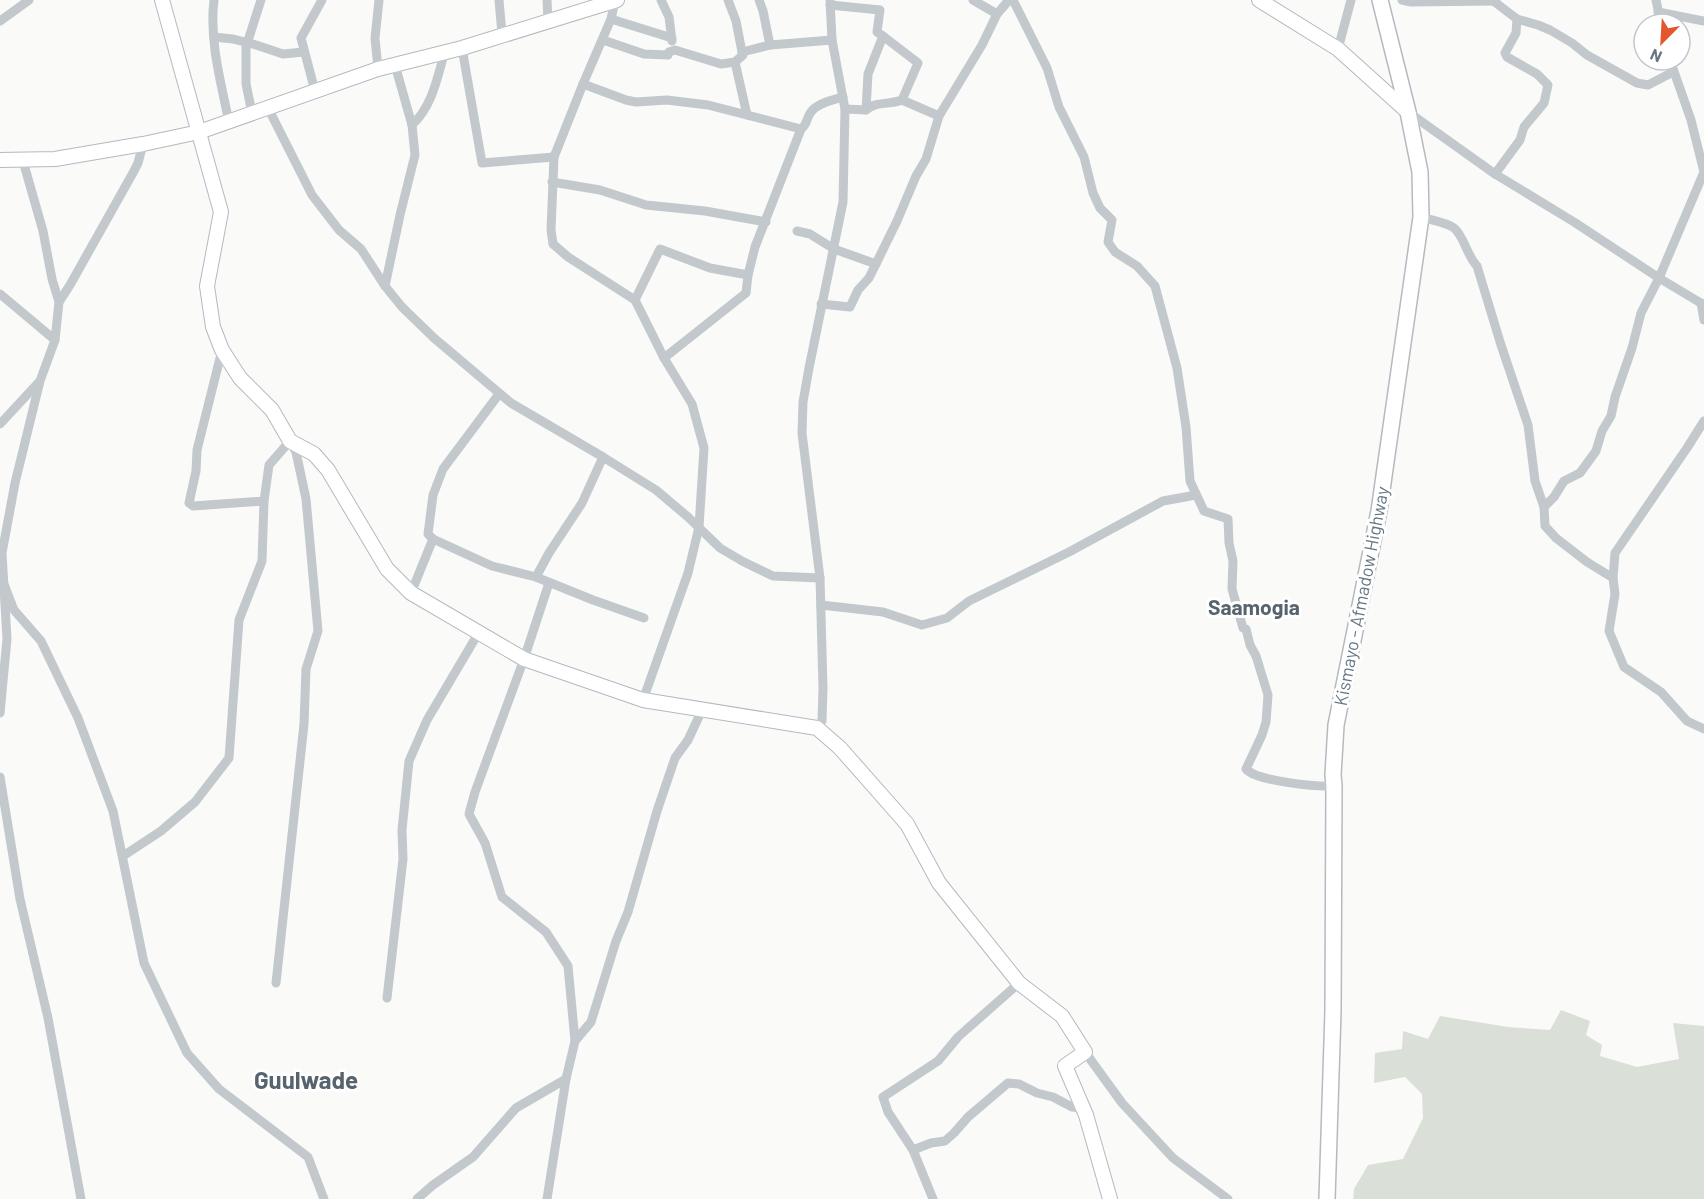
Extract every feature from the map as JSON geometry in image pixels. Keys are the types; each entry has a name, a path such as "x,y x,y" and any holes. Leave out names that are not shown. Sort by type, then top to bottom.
{"main road":[{"name":"Kismayo - Afmadow Highway","path":"1327,1199 1333,1011 1333,775 1336,725 1379,511 1420,217 1420,172 1408,112 1380,0"}],"street":[{"path":"0,21 29,0"},
{"path":"162,0 221,212 207,286 213,327 222,350 240,378 272,410 296,452 306,500 318,631 306,669 304,724 276,983"},
{"path":"214,0 212,18 214,37 229,122"},
{"path":"252,113 246,84 247,42 261,0"},
{"path":"315,91 301,34 322,0"},
{"path":"378,69 375,38 379,0"},
{"path":"499,0 502,34"},
{"path":"546,0 548,21"},
{"path":"661,0 669,16 675,50"},
{"path":"603,40 644,54 668,55 669,52 675,50 721,64 735,62 743,55 736,21 728,0"},
{"path":"759,0 770,45"},
{"path":"973,0 998,14"},
{"path":"821,304 850,307 858,290 869,278 926,159 939,116 977,54 998,14 1011,0 1047,68 1059,107 1084,157 1093,193 1100,208 1112,220 1108,242 1115,252 1137,266 1155,286 1174,352 1186,427 1190,481 1204,511 1228,519 1229,543 1233,561 1232,589 1243,628 1246,629 1268,695 1266,722 1246,769 1251,774 1283,781 1318,787 1334,786"},
{"path":"1259,0 1338,49 1408,112 1495,174 1702,304 1704,320"},
{"path":"1338,49 1351,0"},
{"path":"1409,1 1494,0 1517,19 1550,30 1587,55 1637,83 1648,85 1673,72 1691,120 1704,172 1659,278 1641,313 1611,416 1602,432 1596,451 1580,473 1564,481 1554,497 1544,507"},
{"path":"1656,0 1658,12"},
{"path":"0,160 55,159 199,132 378,69 462,48 616,1"},
{"path":"616,1 603,40 554,157 551,230 554,244 568,257 635,300 664,358 692,404 704,448 699,527 688,573 643,700"},
{"path":"817,728 822,721 823,688 820,578 802,433 803,402 843,202 845,109 832,40 830,2 861,3 880,10 877,32 918,63 902,100"},
{"path":"611,19 672,38"},
{"path":"1495,174 1520,140 1524,127 1544,103 1548,85 1537,74 1507,57 1505,53 1516,33 1517,19"},
{"path":"866,110 868,74 883,36"},
{"path":"214,37 247,42 283,54 304,52"},
{"path":"742,52 770,45 832,40"},
{"path":"462,48 482,163 554,157"},
{"path":"412,125 422,116 429,104 445,51"},
{"path":"735,62 747,115"},
{"path":"385,285 415,155 412,125 395,65"},
{"path":"583,84 626,100 636,102 667,100 708,105 801,129"},
{"path":"664,358 746,293 748,274 756,247 801,129 806,126 813,109 843,97"},
{"path":"845,109 866,110 871,105 902,100 939,116"},
{"path":"268,108 312,195 339,231 361,249 402,307 499,394 511,404 656,490 720,548 773,576 820,578"},
{"path":"59,302 134,171 143,144"},
{"path":"0,713 8,639 3,553 15,483 40,381 55,340 59,302 43,231 23,160"},
{"path":"552,182 600,190 646,205 705,211 766,222"},
{"path":"1420,217 1452,226 1458,232 1472,261 1477,266 1500,345 1528,425 1535,481 1544,507 1545,526 1556,538 1587,562 1613,578"},
{"path":"796,231 810,234 834,249 876,264"},
{"path":"635,300 660,249 710,268 748,274"},
{"path":"0,294 55,340"},
{"path":"222,350 197,450 196,471 189,503 193,506 264,501"},
{"path":"0,424 40,381"},
{"path":"499,394 443,469 433,495 428,534 433,539 492,566 536,578 644,618"},
{"path":"1704,421 1615,554 1613,578 1615,594 1609,631 1624,667 1661,692 1687,721 1704,729"},
{"path":"123,856 161,831 195,802 230,758 239,620 262,561 264,501 269,465 290,441"},
{"path":"290,441 314,454 328,470 387,569 411,593 524,659 643,700 817,728 840,748 907,825 939,883 1019,982 1062,1016 1084,1052 1122,1103 1173,1158 1228,1199"},
{"path":"536,578 549,553 582,503 603,457"},
{"path":"820,605 883,612 922,625 930,623 947,618 969,601 1069,552 1163,501 1196,495"},
{"path":"411,593 433,539"},
{"path":"547,1199 566,1079 575,1041 568,966 546,932 502,897 485,843 469,814 549,583"},
{"path":"4,584 15,610 42,641 78,718 113,811 144,963 188,1053 219,1089 308,1157 324,1199"},
{"path":"387,998 403,859 402,830 409,761 427,720 479,633"},
{"path":"575,1041 591,1022 616,941 628,912 675,758 688,740 702,710"},
{"path":"0,777 20,899 48,1018 81,1199"},
{"path":"933,1199 913,1150 888,1112 883,1096 938,1061 958,1037 1019,982"},
{"path":"1084,1052 1065,1066 1083,1108 1110,1199"},
{"path":"417,1199 473,1157 516,1108 566,1079"},
{"path":"913,1150 945,1141 968,1117 1008,1083 1019,1084 1072,1107 1083,1108"}],"shaded area":[{"path":"1561,1010 1590,1021 1586,1035 1602,1045 1600,1056 1637,1067 1679,1059 1673,1023 1704,1026 1704,1199 1353,1199 1354,1189 1368,1165 1403,1159 1423,1118 1422,1094 1405,1077 1374,1083 1375,1053 1402,1049 1403,1031 1428,1039 1440,1016 1508,1027 1550,1030"}],"district":[{"name":"Saamogia","path":"1254,606"},
{"name":"Guulwade","path":"306,1079"}]}
